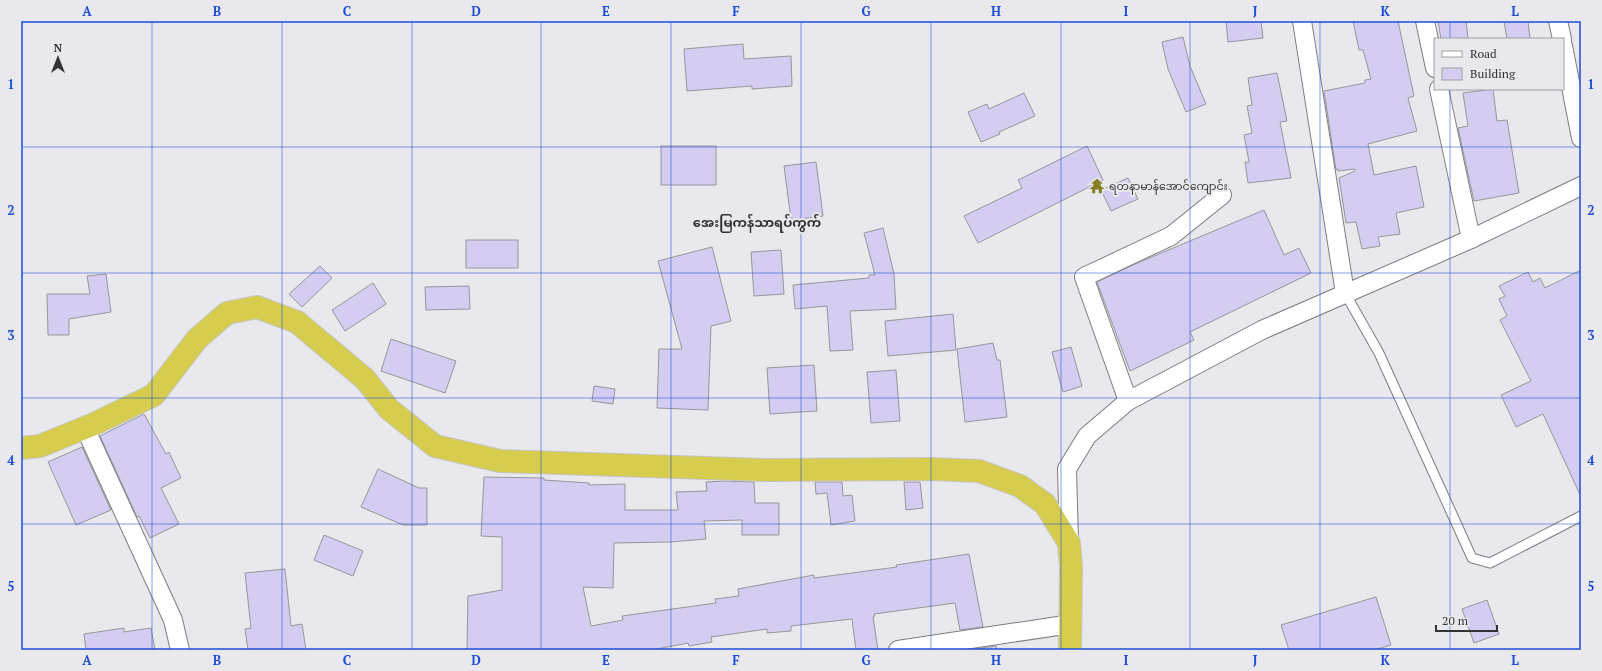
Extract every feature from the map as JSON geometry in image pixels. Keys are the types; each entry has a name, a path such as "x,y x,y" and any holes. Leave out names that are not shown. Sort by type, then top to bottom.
{"highway":[{"path":"21,448 40,446 85,428 154,395 197,339 227,314 257,307 297,322 365,379 389,409 435,446 500,461 767,470 931,469 979,471 1020,486 1045,504 1069,543 1071,566 1070,650"}],"street":[{"path":"1302,21 1345,293"},
{"path":"1425,21 1434,63"},
{"path":"1558,21 1562,38"},
{"path":"1564,51 1581,138"},
{"path":"1439,90 1471,239"},
{"path":"1069,543 1067,469 1087,436 1128,401 1262,330 1471,239 1581,186"},
{"path":"1128,401 1084,277 1171,236 1222,195"},
{"path":"85,428 173,620 180,650"},
{"path":"898,650 1071,624"}],"lane":[{"path":"1345,293 1379,353 1472,558 1490,563 1581,516"}],"building":[{"path":"1226,21 1261,21 1263,38 1228,42"},
{"path":"1353,21 1398,21 1414,96 1408,98 1417,131 1368,144 1374,175 1416,166 1424,207 1396,213 1400,234 1378,237 1380,246 1362,249 1356,222 1346,223 1339,178 1355,171 1355,169 1336,170 1324,91 1365,83 1365,80 1371,79 1363,50 1359,50"},
{"path":"1438,21 1466,21 1468,38 1441,38"},
{"path":"1504,21 1528,21 1530,38 1507,38"},
{"path":"1183,37 1190,66 1206,104 1186,112 1168,69 1162,42"},
{"path":"743,44 744,59 791,56 792,86 752,89 752,86 687,91 684,49"},
{"path":"1277,73 1287,121 1280,122 1291,178 1248,183 1245,162 1249,162 1244,135 1252,133 1247,106 1252,105 1248,78"},
{"path":"1493,90 1497,121 1507,120 1519,193 1474,201 1458,128 1468,126 1463,93"},
{"path":"1024,93 1035,116 999,132 1000,134 981,142 968,112 987,104 989,109"},
{"path":"661,146 716,146 716,185 661,185"},
{"path":"1087,146 1103,180 978,243 964,216 1022,188 1018,180"},
{"path":"816,162 823,216 791,220 784,166"},
{"path":"1128,178 1138,199 1111,211 1101,190"},
{"path":"1264,210 1284,255 1299,248 1311,273 1190,332 1194,340 1130,371 1097,282 1135,264"},
{"path":"883,228 894,274 896,309 850,311 853,350 830,351 827,306 795,309 793,285 869,278 869,275 875,275 864,233"},
{"path":"466,240 518,240 518,268 466,268"},
{"path":"712,247 731,321 711,326 708,410 657,408 659,349 682,349 658,261"},
{"path":"781,250 784,294 754,296 751,252"},
{"path":"320,266 332,278 302,307 289,294"},
{"path":"1581,270 1581,497 1543,414 1516,427 1501,395 1531,381 1500,320 1507,316 1499,299 1505,296 1499,286 1528,272 1533,282 1540,278 1545,288"},
{"path":"106,274 111,312 69,319 69,335 48,335 47,294 90,294 87,276"},
{"path":"373,283 386,304 345,331 332,310"},
{"path":"469,286 470,309 426,310 425,287"},
{"path":"953,314 956,350 888,356 885,321"},
{"path":"391,339 456,361 445,393 381,371"},
{"path":"993,343 997,360 1000,360 1007,417 965,422 957,349"},
{"path":"1071,347 1082,386 1063,392 1052,352"},
{"path":"814,365 817,411 770,414 767,368"},
{"path":"896,370 900,421 871,423 867,372"},
{"path":"594,386 615,389 613,404 592,401"},
{"path":"144,414 166,454 169,452 181,478 161,488 179,524 150,538 139,516 137,517 100,436"},
{"path":"82,447 111,510 76,525 48,462"},
{"path":"378,469 419,488 427,488 427,525 403,525 361,507"},
{"path":"484,477 544,478 544,480 589,483 589,485 625,484 625,510 678,510 676,492 707,491 706,482 725,481 754,482 755,503 779,503 779,535 742,535 742,520 704,521 706,539 670,542 614,543 613,588 583,587 591,626 623,620 622,616 716,603 715,599 739,596 738,589 814,575 814,578 897,567 896,565 969,554 983,627 960,630 955,603 874,614 875,616 873,617 878,650 856,650 852,619 791,626 791,631 767,633 767,629 711,637 712,642 689,646 688,643 651,650 467,650 468,596 502,590 502,537 481,536"},
{"path":"815,482 842,482 843,496 852,495 855,521 831,525 827,493 816,494"},
{"path":"904,482 920,482 923,508 906,510"},
{"path":"324,535 363,551 353,576 314,560"},
{"path":"285,569 291,626 302,624 306,650 248,650 245,629 251,628 245,573"},
{"path":"1376,597 1391,645 1374,650 1289,650 1281,625"},
{"path":"1487,600 1499,634 1474,643 1462,609"},
{"path":"124,628 124,632 151,628 155,650 86,650 84,634"},
{"path":"996,646 997,650 969,650"}],"place":[{"name":"ရတနာမာန်အောင်ကျောင်း","path":"1097,186"}],"district":[{"name":"အေးမြကန်သာရပ်ကွက်","path":"757,222"}]}
